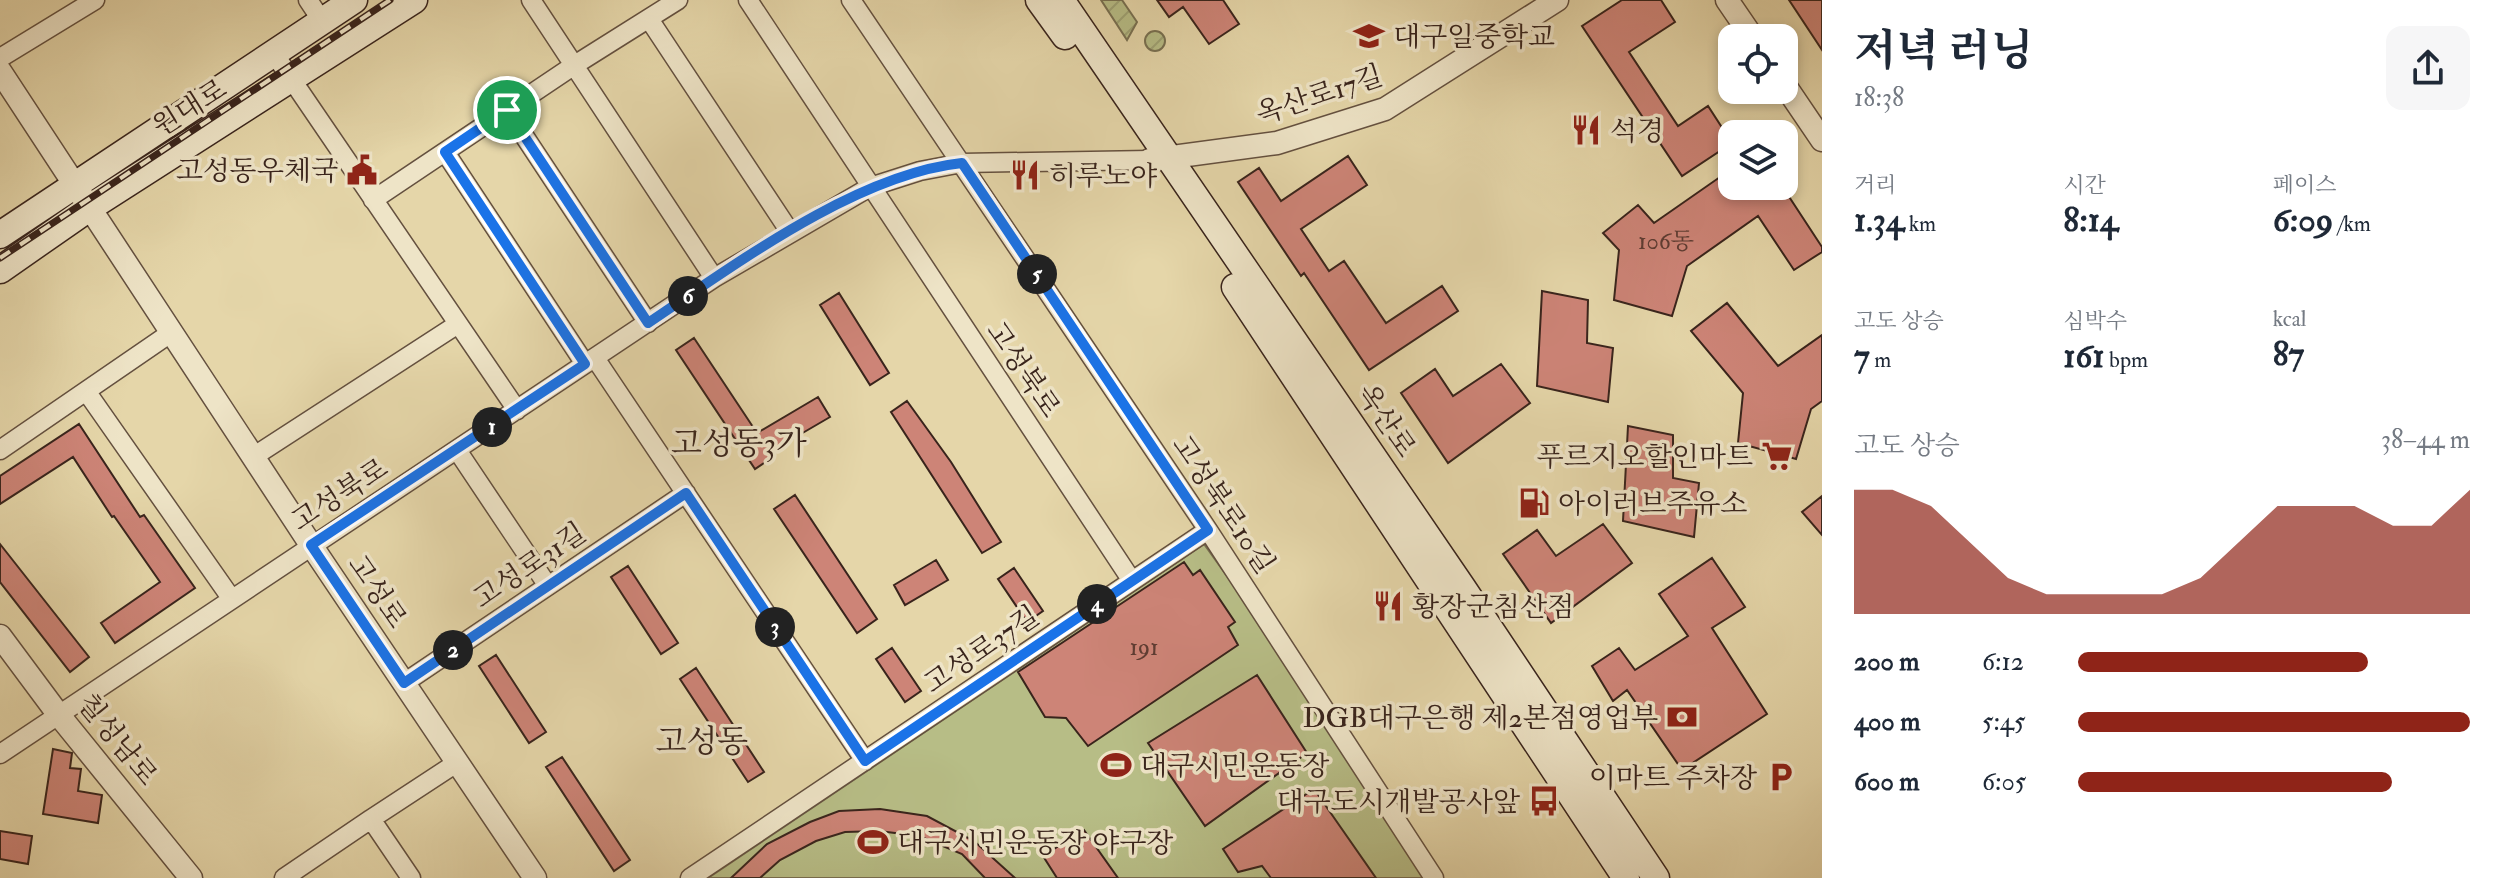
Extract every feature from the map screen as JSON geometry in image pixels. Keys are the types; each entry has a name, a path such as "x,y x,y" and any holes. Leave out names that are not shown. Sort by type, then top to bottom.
{"main road":[{"name":"원대로","path":"0,270 82,198 275,55 315,10 354,0"},
{"name":"원대로","path":"0,235 82,198 291,80 414,0"},
{"name":"옥산로","path":"1039,0 1159,158 1470,599 1656,878"},
{"name":"옥산로","path":"1061,0 1159,158 1626,878"}],"street":[{"path":"0,58 95,0"},
{"path":"531,0 714,278"},
{"path":"373,200 678,0"},
{"name":"고성북로","path":"748,0 1132,581"},
{"path":"851,0 962,163"},
{"name":"옥산로17길","path":"1159,158 1277,143 1385,109 1557,0"},
{"path":"1727,0 1743,24"},
{"path":"649,19 790,232"},
{"path":"275,55 517,410"},
{"name":"고성로","path":"0,71 311,545 535,878"},
{"path":"1798,104 1822,140"},
{"path":"507,110 648,323"},
{"path":"445,152 686,493 865,761"},
{"name":"고성북로","path":"0,754 714,278 870,187 920,171 962,163 1159,158"},
{"name":"고성북로10길","path":"962,163 1208,530 1434,878"},
{"path":"253,457 458,324"},
{"path":"0,450 172,332"},
{"path":"86,391 231,598"},
{"path":"457,450 548,586"},
{"name":"고성로31길","path":"404,683 686,493"},
{"name":"고성로37길","path":"690,878 1208,530"},
{"name":"칠성남로","path":"0,636 58,714 191,878"},
{"path":"284,878 458,762"},
{"path":"371,819 411,878"}],"green space":[{"path":"1101,0 1122,0 1137,22 1127,40"},
{"path":"1155,31 1162,34 1165,41 1162,48 1155,51 1148,48 1145,41 1148,34"},
{"name":"대구시민운동장","path":"1204,544 1282,653 1430,878 708,878"}],"building":[{"path":"1157,0 1223,0 1239,24 1209,44 1183,7 1169,17"},
{"path":"1622,0 1661,0 1675,22 1629,52 1678,126 1708,106 1718,121 1718,152 1682,176 1582,26"},
{"path":"1789,0 1822,0 1822,50"},
{"path":"1348,156 1367,185 1301,229 1329,271 1344,261 1386,323 1442,286 1458,311 1369,370 1238,182 1259,168 1281,201"},
{"path":"1718,178 1718,200 1791,200 1822,247 1822,252 1794,270 1758,216 1687,266 1672,316 1614,300 1619,250 1603,233 1638,205 1654,223"},
{"path":"1542,291 1588,300 1587,343 1613,348 1608,402 1537,386"},
{"path":"839,293 889,373 870,385 820,305"},
{"path":"1727,303 1778,366 1822,335 1822,401 1811,409 1796,459 1738,443 1743,393 1691,331"},
{"path":"694,338 757,433 818,397 830,417 770,452 773,457 755,469 676,350"},
{"path":"1501,364 1530,403 1448,463 1401,393 1435,369 1453,396"},
{"path":"907,401 951,462 1001,542 982,553 891,412"},
{"path":"79,424 140,517 144,515 195,588 115,643 101,623 160,582 73,457 0,504 0,476"},
{"path":"1628,426 1673,435 1673,478 1699,483 1694,537 1623,521"},
{"path":"795,495 877,619 857,633 774,509"},
{"path":"1822,496 1822,535 1802,512"},
{"path":"1603,524 1632,563 1551,623 1503,554 1537,530 1556,556"},
{"path":"0,544 89,657 70,672 0,582"},
{"path":"1712,558 1745,607 1712,628 1767,714 1682,770 1627,690 1613,701 1592,666 1619,648 1635,670 1688,636 1659,594"},
{"path":"936,560 948,580 905,605 894,585"},
{"path":"1184,562 1193,575 1200,570 1235,622 1228,627 1238,645 1088,746 1066,718 1045,717 1018,672"},
{"path":"628,566 678,643 661,654 611,577"},
{"path":"1014,568 1043,611 1027,622 998,579"},
{"path":"892,648 921,691 905,702 876,659"},
{"path":"496,655 546,732 529,743 479,666"},
{"path":"696,668 764,772 748,782 680,679"},
{"path":"1257,675 1307,753 1205,826 1148,743"},
{"path":"53,749 72,753 70,768 81,769 78,791 102,795 98,823 43,814"},
{"path":"562,757 630,860 614,871 546,767"},
{"path":"1314,789 1376,878 1271,878 1262,866 1238,872 1223,849"},
{"path":"880,809 927,816 974,841 1015,878 985,878 962,854 919,836 879,831 845,832 816,841 780,860 760,878 731,878 767,844 810,822 839,811"},
{"path":"1084,830 1118,878 1057,878 1043,856"},
{"path":"0,831 32,836 28,864 0,859"}],"railway":[{"path":"0,258 390,0"}],"place":[{"name":"대구일중학교","path":"1369,36"},
{"name":"석경","path":"1586,130"},
{"name":"고성동우체국","path":"362,170"},
{"name":"히루노야","path":"1025,175"},
{"name":"푸르지오할인마트","path":"1777,456"},
{"name":"아이러브주유소","path":"1534,503"},
{"name":"황장군침산점","path":"1388,606"},
{"name":"DGB대구은행 제2본점영업부","path":"1682,717"},
{"name":"대구시민운동장","path":"1116,765"},
{"name":"이마트 주차장","path":"1781,777"},
{"name":"대구도시개발공사앞","path":"1544,801"},
{"name":"대구시민운동장 야구장","path":"873,842"}],"district":[{"name":"고성동3가","path":"739,443"},
{"name":"고성동","path":"702,741"}],"route":[{"path":"507,110 648,323 714,278 870,187 920,171 962,163 1208,530 865,761 686,493 404,683 311,545 585,364 445,152 507,110"}]}
